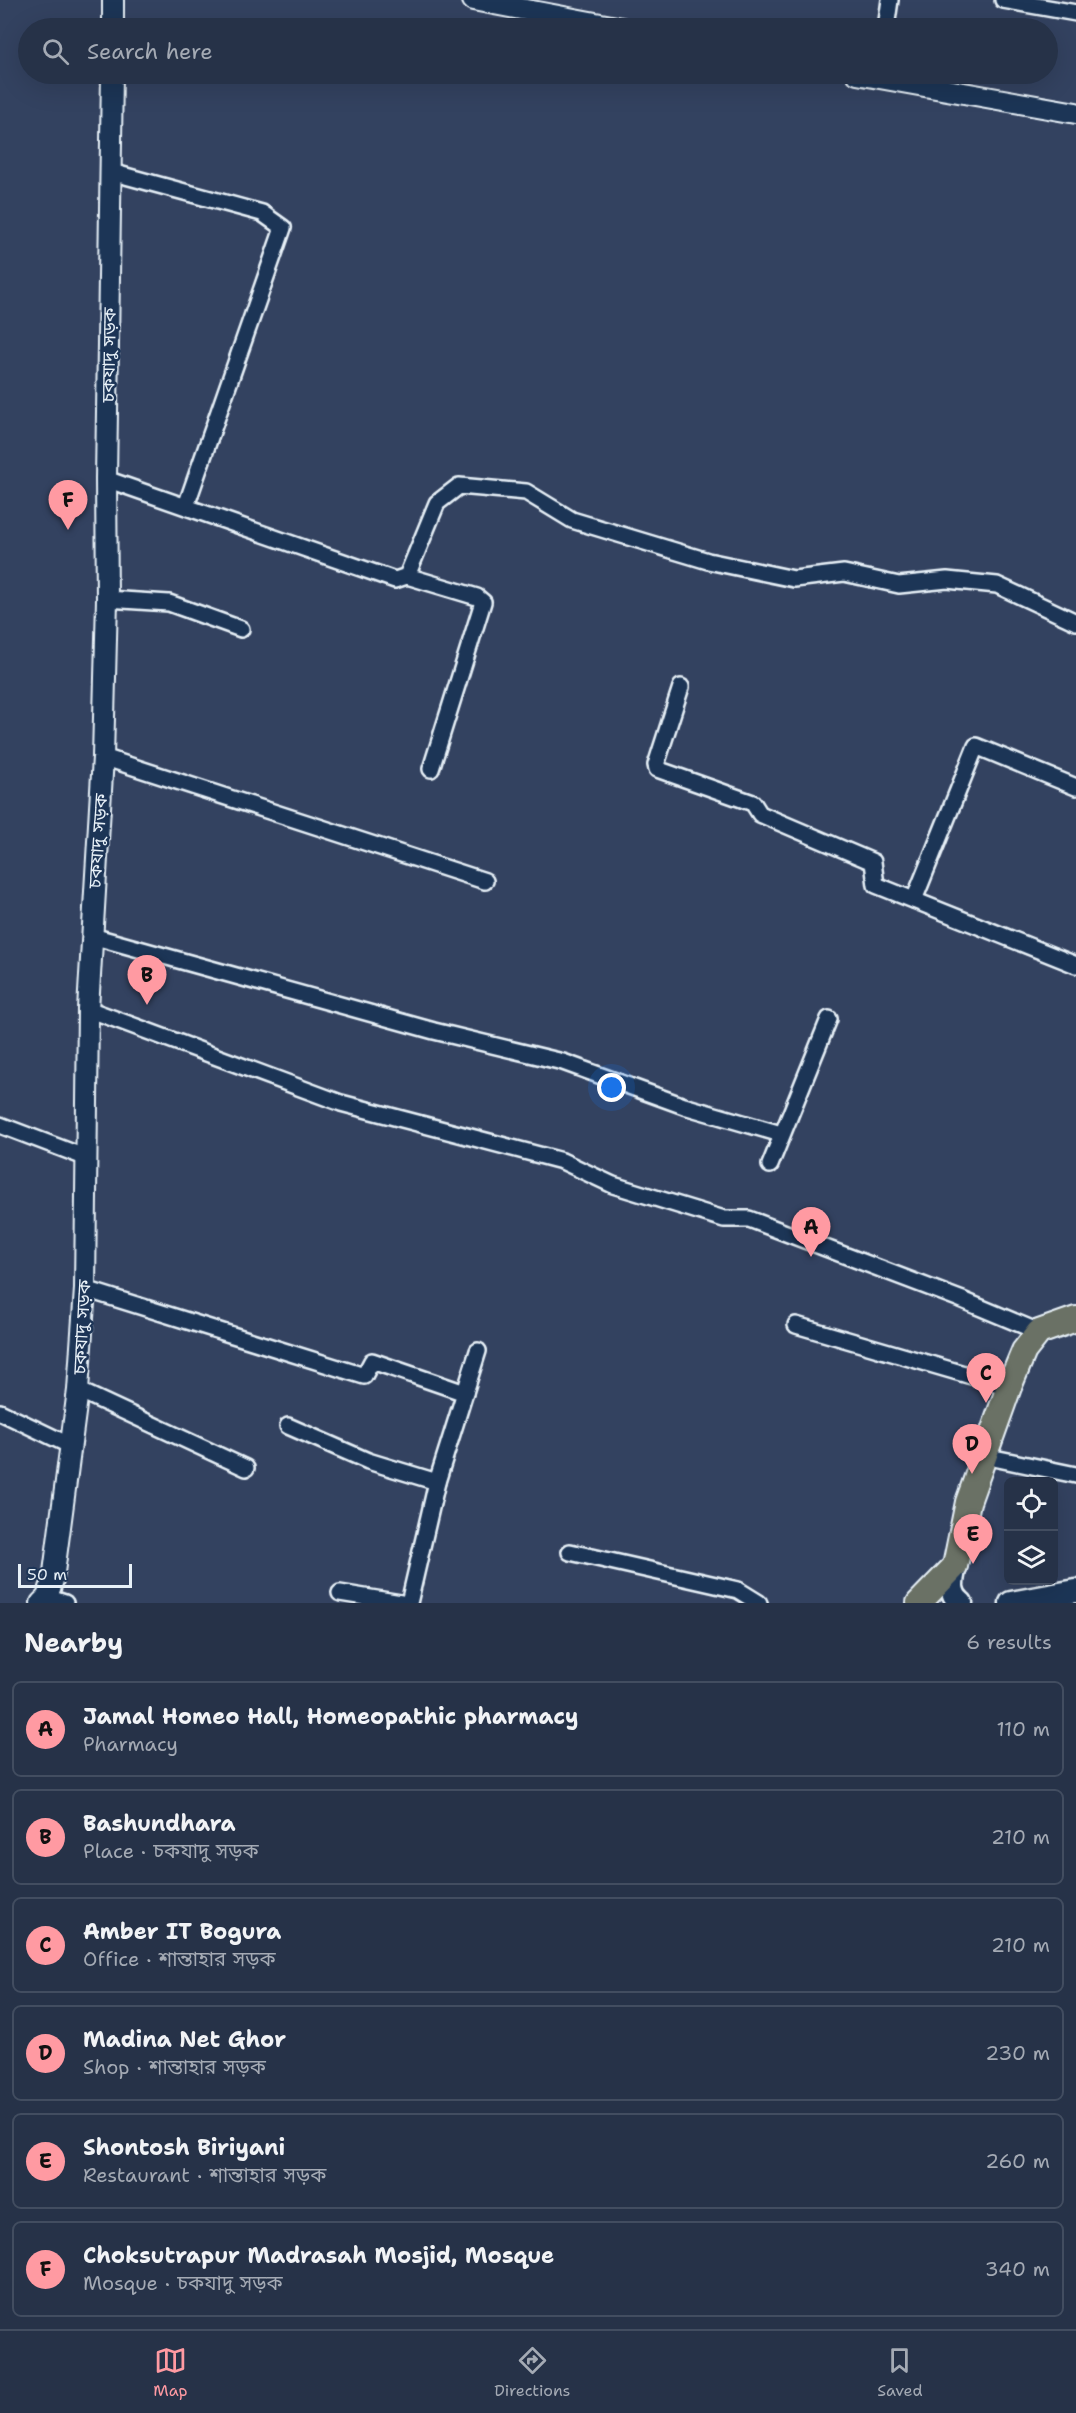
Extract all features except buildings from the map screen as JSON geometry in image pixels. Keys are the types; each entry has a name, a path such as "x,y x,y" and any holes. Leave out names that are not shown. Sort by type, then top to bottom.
{"main road":[{"path":"961,1603 954,1596 952,1589 968,1502 1009,1387 1024,1352 1039,1332 1076,1319"},
{"path":"919,1603 955,1566"},
{"path":"1011,1603 1076,1591"}],"street":[{"path":"113,0 113,18"},
{"path":"473,0 569,18"},
{"path":"887,18 890,0"},
{"path":"1003,0 1076,13"},
{"name":"চকযাদু সড়ক","path":"51,1601 69,1445 78,1390 85,1289 88,1009 103,757 108,599 106,479 112,84"},
{"path":"923,84 1076,113"},
{"path":"111,172 262,213 283,228 186,506"},
{"path":"106,479 381,577 396,580 407,576 477,597 483,602 431,769"},
{"path":"407,576 437,503 459,486 526,492 572,520 708,561 794,579 844,573 899,585 947,580 997,585 1076,622"},
{"path":"108,599 169,603 241,629"},
{"path":"681,687 656,765 657,769 753,803 760,814 873,862 876,885 1076,965"},
{"path":"914,900 976,746 1076,786"},
{"path":"103,757 485,881"},
{"path":"92,936 434,1031 563,1062 684,1106 781,1134"},
{"path":"88,1009 341,1103 562,1161 613,1185 724,1219 749,1219 960,1299 1039,1332"},
{"path":"770,1165 828,1019"},
{"path":"0,1125 87,1158"},
{"path":"85,1289 364,1376 372,1361 465,1393"},
{"path":"796,1325 1009,1387"},
{"path":"410,1603 437,1482 478,1351"},
{"path":"78,1390 246,1468"},
{"path":"0,1412 69,1445"},
{"path":"288,1426 368,1461 437,1482"},
{"path":"984,1456 1076,1475"},
{"path":"570,1552 738,1590 759,1603"},
{"path":"340,1593 401,1603"}],"place":[{"name":"Choksutrapur Madrasah Mosjid, Mosque","path":"68,530"},
{"name":"Bashundhara","path":"147,1005"},
{"name":"Jamal Homeo Hall, Homeopathic pharmacy","path":"811,1257"},
{"name":"Amber IT Bogura","path":"986,1403"},
{"name":"Madina Net Ghor","path":"972,1474"},
{"name":"Shontosh Biriyani","path":"973,1564"}]}
